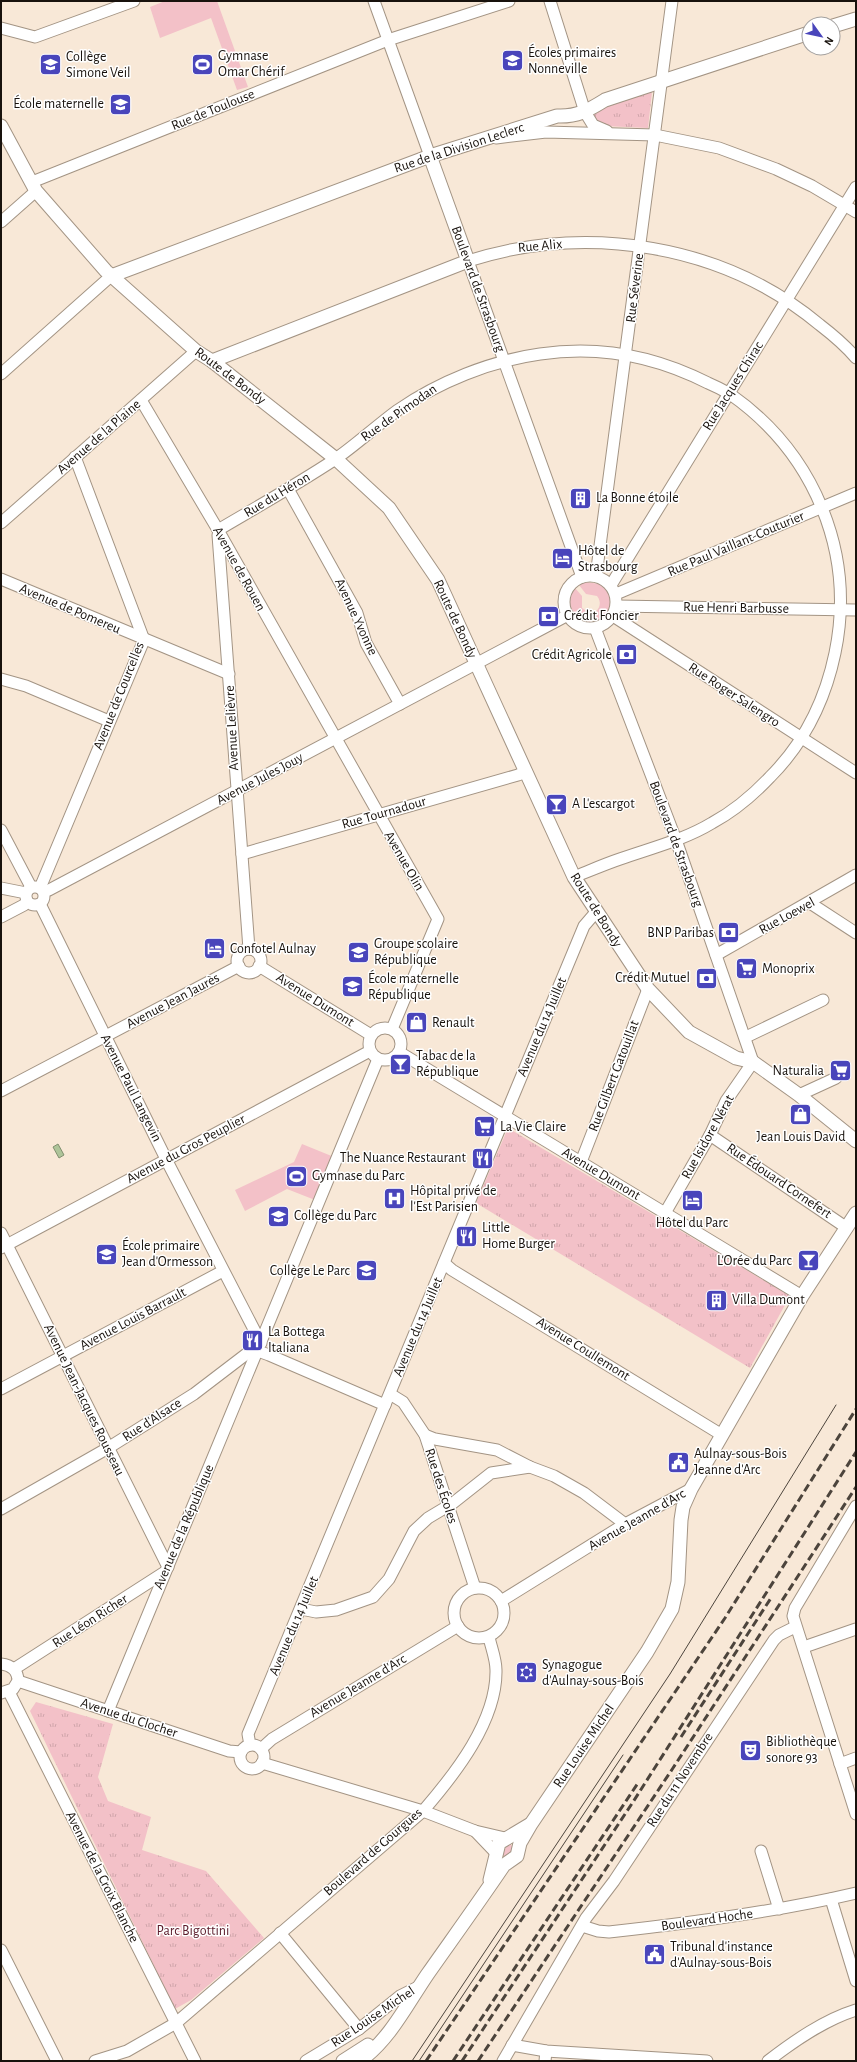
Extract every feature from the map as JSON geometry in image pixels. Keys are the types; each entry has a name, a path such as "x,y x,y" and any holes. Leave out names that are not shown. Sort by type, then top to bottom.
{"street":[{"path":"1,28 35,37 134,1"},
{"name":"Boulevard de Strasbourg","path":"374,1 582,577"},
{"name":"Rue de Toulouse","path":"1,222 34,187 388,40 509,1"},
{"path":"550,1 585,112 593,125 613,134"},
{"name":"Rue Séverine","path":"596,576 672,1"},
{"path":"841,23 856,18"},
{"name":"Rue de la Division Leclerc","path":"111,276 430,156 558,116 571,116 585,112 605,100 801,36"},
{"name":"Route de Bondy","path":"1,126 34,187 111,276 196,351 212,361 336,458 389,508 438,580 574,877 648,989 689,1032 736,1058 754,1062 799,1095 856,1141"},
{"path":"481,139 516,137 546,132 655,135 719,148 776,168 856,212"},
{"name":"Rue Jacques Chirac","path":"613,590 728,393 856,187"},
{"name":"Rue Alix","path":"212,361 468,261 521,247 590,241 640,246 685,254 730,270 786,299 837,338 856,358"},
{"path":"1,374 111,276"},
{"name":"Avenue de la Plaine","path":"1,523 196,351"},
{"name":"Rue de Pimodan","path":"336,458 398,410 442,384 505,361 540,354 586,351 626,355 678,368 728,393 760,420 803,470 822,507 837,551 841,610 830,680 819,709 802,738 772,776 744,802 713,823 676,840 574,877"},
{"name":"Avenue de Rouen","path":"141,400 218,530 335,740"},
{"name":"Avenue de Courcelles","path":"40,904 44,897 33,892 144,640 75,457"},
{"name":"Rue du Héron","path":"218,530 288,489 336,458"},
{"name":"Avenue Yvonne","path":"288,489 357,613 366,643 400,704"},
{"name":"Rue Paul Vaillant-Couturier","path":"613,590 856,493"},
{"name":"Avenue Lelièvre","path":"218,530 236,792 249,949"},
{"path":"596,576 613,590 615,611 602,626 595,628 579,626 568,615 564,602 565,595 572,582 582,577 596,576"},
{"name":"Avenue de Pomereu","path":"1,579 144,640 229,674"},
{"name":"Rue Henri Barbusse","path":"615,611 856,610"},
{"name":"Rue Roger Salengro","path":"615,611 856,773"},
{"path":"476,664 568,615"},
{"name":"Boulevard de Strasbourg","path":"595,628 676,840 754,1062"},
{"name":"Avenue Jules Jouy","path":"1,917 24,905 33,892 49,890 335,740 476,664"},
{"path":"1,679 26,686 109,721"},
{"name":"Avenue Olin","path":"335,740 438,919 392,1029"},
{"name":"Rue Tournadour","path":"242,854 526,772"},
{"path":"1,830 33,892"},
{"name":"Rue Loewel","path":"716,955 810,903 856,875"},
{"path":"1,888 33,892"},
{"path":"810,903 856,933"},
{"name":"Avenue Paul Langevin","path":"40,904 260,1347"},
{"name":"Avenue du 14 Juillet","path":"245,1749 248,1734 584,926 596,912"},
{"path":"249,949 258,953 261,960 260,966 253,972 245,972 239,966 239,955 249,949"},
{"name":"Avenue Jean Jaurès","path":"1,1091 239,966"},
{"name":"Avenue Dumont","path":"260,966 371,1035"},
{"name":"Rue Gilbert Gatouillat","path":"581,1162 648,989"},
{"path":"746,1037 823,1000"},
{"path":"383,1027 392,1029 400,1037 401,1042 399,1052 387,1060 374,1055 368,1043 371,1035 383,1027"},
{"name":"Avenue Dumont","path":"399,1052 504,1118 581,1162 802,1296"},
{"name":"Avenue du Gros Peuplier","path":"4,1246 166,1159 374,1055"},
{"name":"Avenue de la République","path":"108,1711 310,1225 374,1055"},
{"name":"Rue Isidore Nérat","path":"665,1213 710,1135 726,1101 754,1062"},
{"path":"799,1095 836,1078"},
{"name":"Rue Édouard Cornefert","path":"710,1135 847,1228"},
{"name":"Rue Louise Michel","path":"360,2061 376,2049 401,2017 419,1988 487,1890 498,1858 498,1845 512,1839 531,1824 647,1652 672,1609 678,1582 683,1507 691,1489 802,1296 856,1213"},
{"name":"Avenue Jean-Jacques Rousseau","path":"1,1233 4,1246 63,1356 167,1570"},
{"name":"Avenue Coullemont","path":"444,1263 452,1270 722,1435"},
{"name":"Avenue Louis Barrault","path":"1,1389 223,1271"},
{"path":"260,1347 385,1405"},
{"name":"Rue d'Alsace","path":"1,1509 108,1448 194,1394 249,1352 260,1347"},
{"name":"Rue des Écoles","path":"390,1394 403,1402 425,1435 447,1507 475,1588"},
{"path":"425,1435 435,1439 496,1450 530,1467 554,1476 584,1493 626,1524"},
{"path":"301,1609 316,1612 336,1610 372,1597 389,1579 414,1531 428,1518 447,1507 491,1473 530,1467"},
{"name":"Avenue Jeanne d'Arc","path":"501,1601 626,1524 691,1489"},
{"path":"856,1506 795,1608 793,1616 856,1814"},
{"name":"Rue Léon Richer","path":"14,1669 167,1570"},
{"path":"475,1588 490,1590 501,1601 504,1618 499,1629 489,1637 475,1638 468,1636 458,1626 455,1619 456,1603 461,1596 475,1588"},
{"name":"Avenue Jeanne d'Arc","path":"261,1749 272,1738 458,1626"},
{"name":"Rue du 11 Novembre","path":"503,2061 582,1926 774,1640 779,1635 796,1627"},
{"path":"804,1647 856,1629"},
{"name":"Boulevard de Gourgues","path":"95,2061 126,2051 176,2023 423,1811 440,1791 487,1718 494,1696 496,1669 489,1637"},
{"path":"1,1664 10,1666 14,1669 18,1681 13,1690 5,1693"},
{"name":"Avenue du Clocher","path":"18,1681 229,1751 245,1749"},
{"name":"Avenue de la Croix Blanche","path":"5,1693 195,2061"},
{"path":"256,1746 261,1749 264,1756 262,1764 256,1768 245,1766 240,1760 245,1749 256,1746"},
{"path":"840,1764 856,1758"},
{"path":"262,1764 423,1811 475,1831 512,1839"},
{"path":"475,1831 498,1858"},
{"name":"Rue Louise Michel","path":"498,1858 517,1856 512,1839"},
{"path":"761,1851 779,1909"},
{"name":"Boulevard Hoche","path":"582,1926 598,1931 609,1932 703,1922 721,1917 779,1909 856,1893"},
{"path":"831,1899 856,1981"},
{"path":"280,1933 359,2029"},
{"path":"1,1950 57,2061"},
{"name":"Rue Louise Michel","path":"306,2061 359,2029 400,1996 419,1988"},
{"name":"Rue Louise Michel","path":"343,2061 371,2044 419,1988"},
{"path":"768,2061 806,2035 836,2018 856,2010"},
{"path":"512,2046 546,2056 707,2061"}],"green space":[{"path":"165,1 217,1 248,87 237,90 211,18 160,38 150,7"},
{"path":"652,92 648,128 604,126 595,123 592,116 594,111"},
{"path":"585,582 600,584 609,594 611,599 612,605 607,616 596,624 594,613 599,607 600,603 597,596 586,594 579,585"},
{"path":"575,588 582,596 582,608 588,612 592,625 579,621 571,612 569,600"},
{"path":"508,1128 790,1296 750,1368 476,1203"},
{"name":"Gymnase du Parc","path":"302,1144 334,1157 315,1200 287,1189 245,1211 235,1190 294,1162"},
{"name":"Parc Bigottini","path":"36,1702 113,1724 98,1777 108,1801 151,1817 142,1850 206,1871 264,1938 191,2000 175,2009 30,1711"},
{"path":"510,1843 513,1848 511,1852 504,1857 502,1855"}],"shaded area":[{"path":"58,1144 64,1155 59,1158 53,1147"}],"tram line":[{"path":"412,2061 670,1674 836,1405"},
{"path":"419,2061 623,1755"}],"railway":[{"path":"426,2061 725,1618 856,1409"},
{"path":"462,2061 633,1802 856,1452"},
{"path":"478,2061 673,1768 856,1487"},
{"path":"681,1737 771,1598"},
{"path":"453,2061 638,1783"}],"place":[{"name":"Écoles primaires Nonneville","path":"512,61"},
{"name":"Gymnase Omar Chérif","path":"202,64"},
{"name":"Collège Simone Veil","path":"51,65"},
{"name":"École maternelle","path":"120,104"},
{"name":"La Bonne étoile","path":"581,498"},
{"name":"Hôtel de Strasbourg","path":"562,559"},
{"name":"Crédit Foncier","path":"548,616"},
{"name":"Crédit Agricole","path":"627,655"},
{"name":"A L'escargot","path":"556,804"},
{"name":"BNP Paribas","path":"729,933"},
{"name":"Confotel Aulnay","path":"215,949"},
{"name":"Groupe scolaire République","path":"358,952"},
{"name":"Monoprix","path":"746,969"},
{"name":"Crédit Mutuel","path":"706,978"},
{"name":"École maternelle République","path":"353,987"},
{"name":"Renault","path":"416,1023"},
{"name":"Tabac de la République","path":"400,1064"},
{"name":"Naturalia","path":"840,1071"},
{"name":"Jean Louis David","path":"801,1115"},
{"name":"La Vie Claire","path":"485,1127"},
{"name":"The Nuance Restaurant","path":"482,1158"},
{"name":"Gymnase du Parc","path":"296,1176"},
{"name":"Hôpital privé de l'Est Parisien","path":"395,1199"},
{"name":"Hôtel du Parc","path":"692,1201"},
{"name":"Collège du Parc","path":"278,1216"},
{"name":"Little Home Burger","path":"467,1236"},
{"name":"École primaire Jean d'Ormesson","path":"107,1254"},
{"name":"L'Orée du Parc","path":"808,1261"},
{"name":"Collège Le Parc","path":"366,1271"},
{"name":"Villa Dumont","path":"717,1300"},
{"name":"La Bottega Italiana","path":"253,1340"},
{"name":"Aulnay-sous-Bois Jeanne d'Arc","path":"678,1462"},
{"name":"Synagogue d'Aulnay-sous-Bois","path":"527,1673"},
{"name":"Bibliothèque sonore 93","path":"751,1750"},
{"name":"Tribunal d'instance d'Aulnay-sous-Bois","path":"655,1955"}]}
